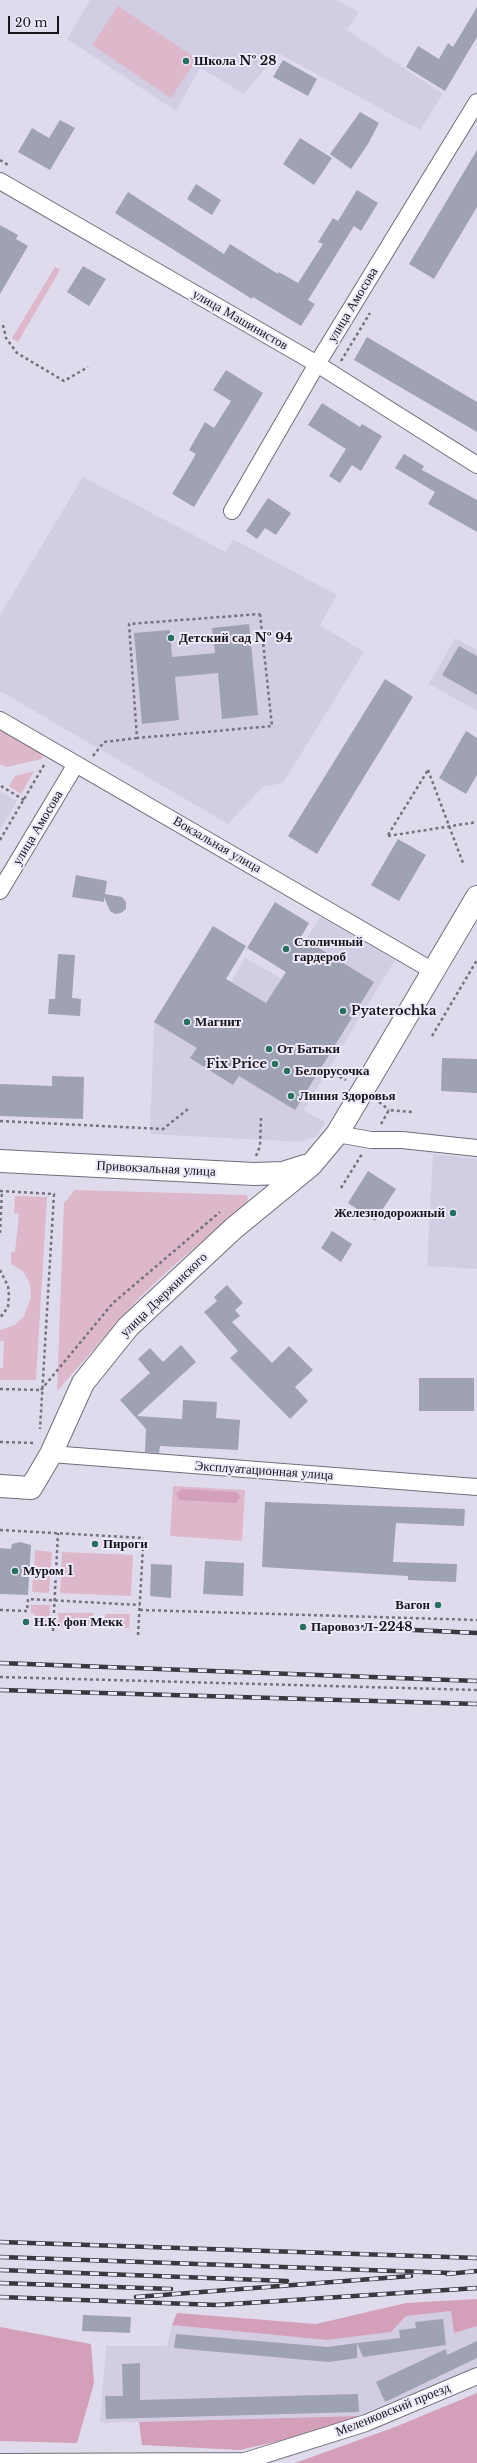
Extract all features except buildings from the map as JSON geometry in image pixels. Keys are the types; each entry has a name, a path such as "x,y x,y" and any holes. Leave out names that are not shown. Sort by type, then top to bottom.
{"street":[{"name":"улица Амосова","path":"232,511 317,364 477,102"},
{"name":"улица Машинистов","path":"0,181 317,364 477,465"},
{"name":"Вокзальная улица","path":"0,720 433,971"},
{"name":"улица Амосова","path":"0,891 80,767"},
{"name":"улица Дзержинского","path":"0,1486 31,1488 45,1448 83,1384 128,1326 250,1215 311,1165 336,1134 477,897"},
{"path":"336,1134 371,1140 402,1140 477,1148"},
{"name":"Привокзальная улица","path":"0,1161 252,1174 283,1173 311,1165"},
{"name":"улица Дзержинского","path":"250,1215 258,1193 252,1174"},
{"name":"Эксплуатационная улица","path":"45,1448 477,1487"},
{"name":"Меленковский проезд","path":"0,2462 245,2461 366,2424 477,2376"}],"path":[{"path":"338,365 370,313"},
{"path":"3,325 6,338 17,353 64,381 88,367"},
{"path":"80,767 104,742 272,726 260,614 129,624 137,738"},
{"path":"0,840 44,764"},
{"path":"463,863 451,826 428,770 388,836 396,834 451,826 477,822"},
{"path":"1,786 24,800"},
{"path":"432,1036 476,962"},
{"path":"0,1122 163,1129 188,1109"},
{"path":"252,1174 260,1146 261,1118"},
{"path":"0,1234 1,1191 54,1194 39,1435"},
{"path":"41,1390 113,1303 224,1209"},
{"path":"0,1270 8,1286 10,1296 8,1307 0,1318"},
{"path":"0,1389 41,1390"},
{"path":"0,1442 45,1448"},
{"path":"0,1530 144,1538"},
{"path":"53,1631 58,1533"},
{"path":"138,1635 143,1547"},
{"path":"0,1610 27,1611 28,1599 140,1605"},
{"path":"140,1610 477,1620"},
{"path":"0,1677 477,1690"}],"shaded area":[{"name":"Школа № 28","path":"90,0 336,0 359,12 347,30 443,94 420,130 278,53 244,94 200,68 176,111 67,39"},
{"path":"118,6 197,59 171,98 92,45"},
{"path":"55,267 60,270 18,342 12,338"},
{"name":"Детский сад № 94","path":"83,477 226,552 233,539 337,595 320,625 364,652 283,783 263,787 228,824 0,691 0,615"},
{"path":"455,638 477,650 477,711 429,684"},
{"path":"0,729 43,753 42,759 6,767 0,764"},
{"path":"34,771 21,794 9,786 15,776"},
{"path":"0,791 17,801 0,830"},
{"path":"320,917 395,960 304,1110 325,1122 317,1136 300,1142 150,1134 154,1022 184,972 218,993 226,979 231,982 245,958 282,979"},
{"name":"Железнодорожный","path":"433,1154 477,1159 477,1269 427,1266"},
{"path":"75,1190 247,1195 248,1202 173,1266 138,1299 57,1391 64,1203"},
{"path":"15,1196 47,1197 36,1380 0,1380 0,1368 3,1368 4,1341 0,1341 0,1330 15,1325 24,1316 31,1297 30,1284 23,1271 11,1264 11,1252 15,1252 19,1214 14,1213"},
{"path":"173,1486 245,1490 242,1541 170,1536"},
{"path":"182,1489 236,1492 240,1497 236,1503 179,1500 176,1493"},
{"path":"35,1550 52,1552 49,1593 32,1592"},
{"path":"62,1552 133,1555 131,1596 60,1593"},
{"path":"31,1605 50,1605 49,1627 35,1626 35,1614 31,1613"},
{"path":"58,1613 93,1613 93,1628 57,1627"},
{"path":"105,1614 130,1614 129,1628 105,1628"},
{"path":"477,2299 477,2326 454,2333 451,2311 406,2316 391,2332 327,2340 172,2325 177,2313 316,2324 406,2303"},
{"path":"452,2311 454,2333 477,2326 477,2366 358,2416 100,2423 106,2346 167,2346 172,2325 327,2340 391,2332 406,2316"},
{"path":"0,2327 91,2344 94,2383 77,2443 0,2441"},
{"path":"477,2393 477,2463 295,2463 395,2427"},
{"path":"358,2416 340,2427 240,2450 142,2445 139,2422"}],"railway":[{"path":"352,1627 477,1633"},
{"path":"0,1663 477,1681"},
{"path":"0,1690 477,1704"},
{"path":"0,2242 477,2258"},
{"path":"0,2257 452,2273"},
{"path":"0,2270 287,2281"},
{"path":"447,2274 477,2271"},
{"path":"136,2297 411,2276"},
{"path":"0,2283 171,2289"},
{"path":"0,2297 217,2305 477,2288"}],"place":[{"name":"Школа № 28","path":"186,61"},
{"name":"Детский сад № 94","path":"171,638"},
{"name":"Столичный гардероб","path":"286,949"},
{"name":"Pyaterochka","path":"343,1011"},
{"name":"Магнит","path":"187,1022"},
{"name":"От Батьки","path":"269,1049"},
{"name":"Fix Price","path":"275,1064"},
{"name":"Белорусочка","path":"287,1071"},
{"name":"Линия Здоровья","path":"291,1096"},
{"name":"Железнодорожный","path":"453,1213"},
{"name":"Пироги","path":"95,1544"},
{"name":"Муром 1","path":"15,1571"},
{"name":"Вагон","path":"438,1605"},
{"name":"Н.К. фон Мекк","path":"26,1622"},
{"name":"Паровоз Л-2248","path":"303,1627"}]}
